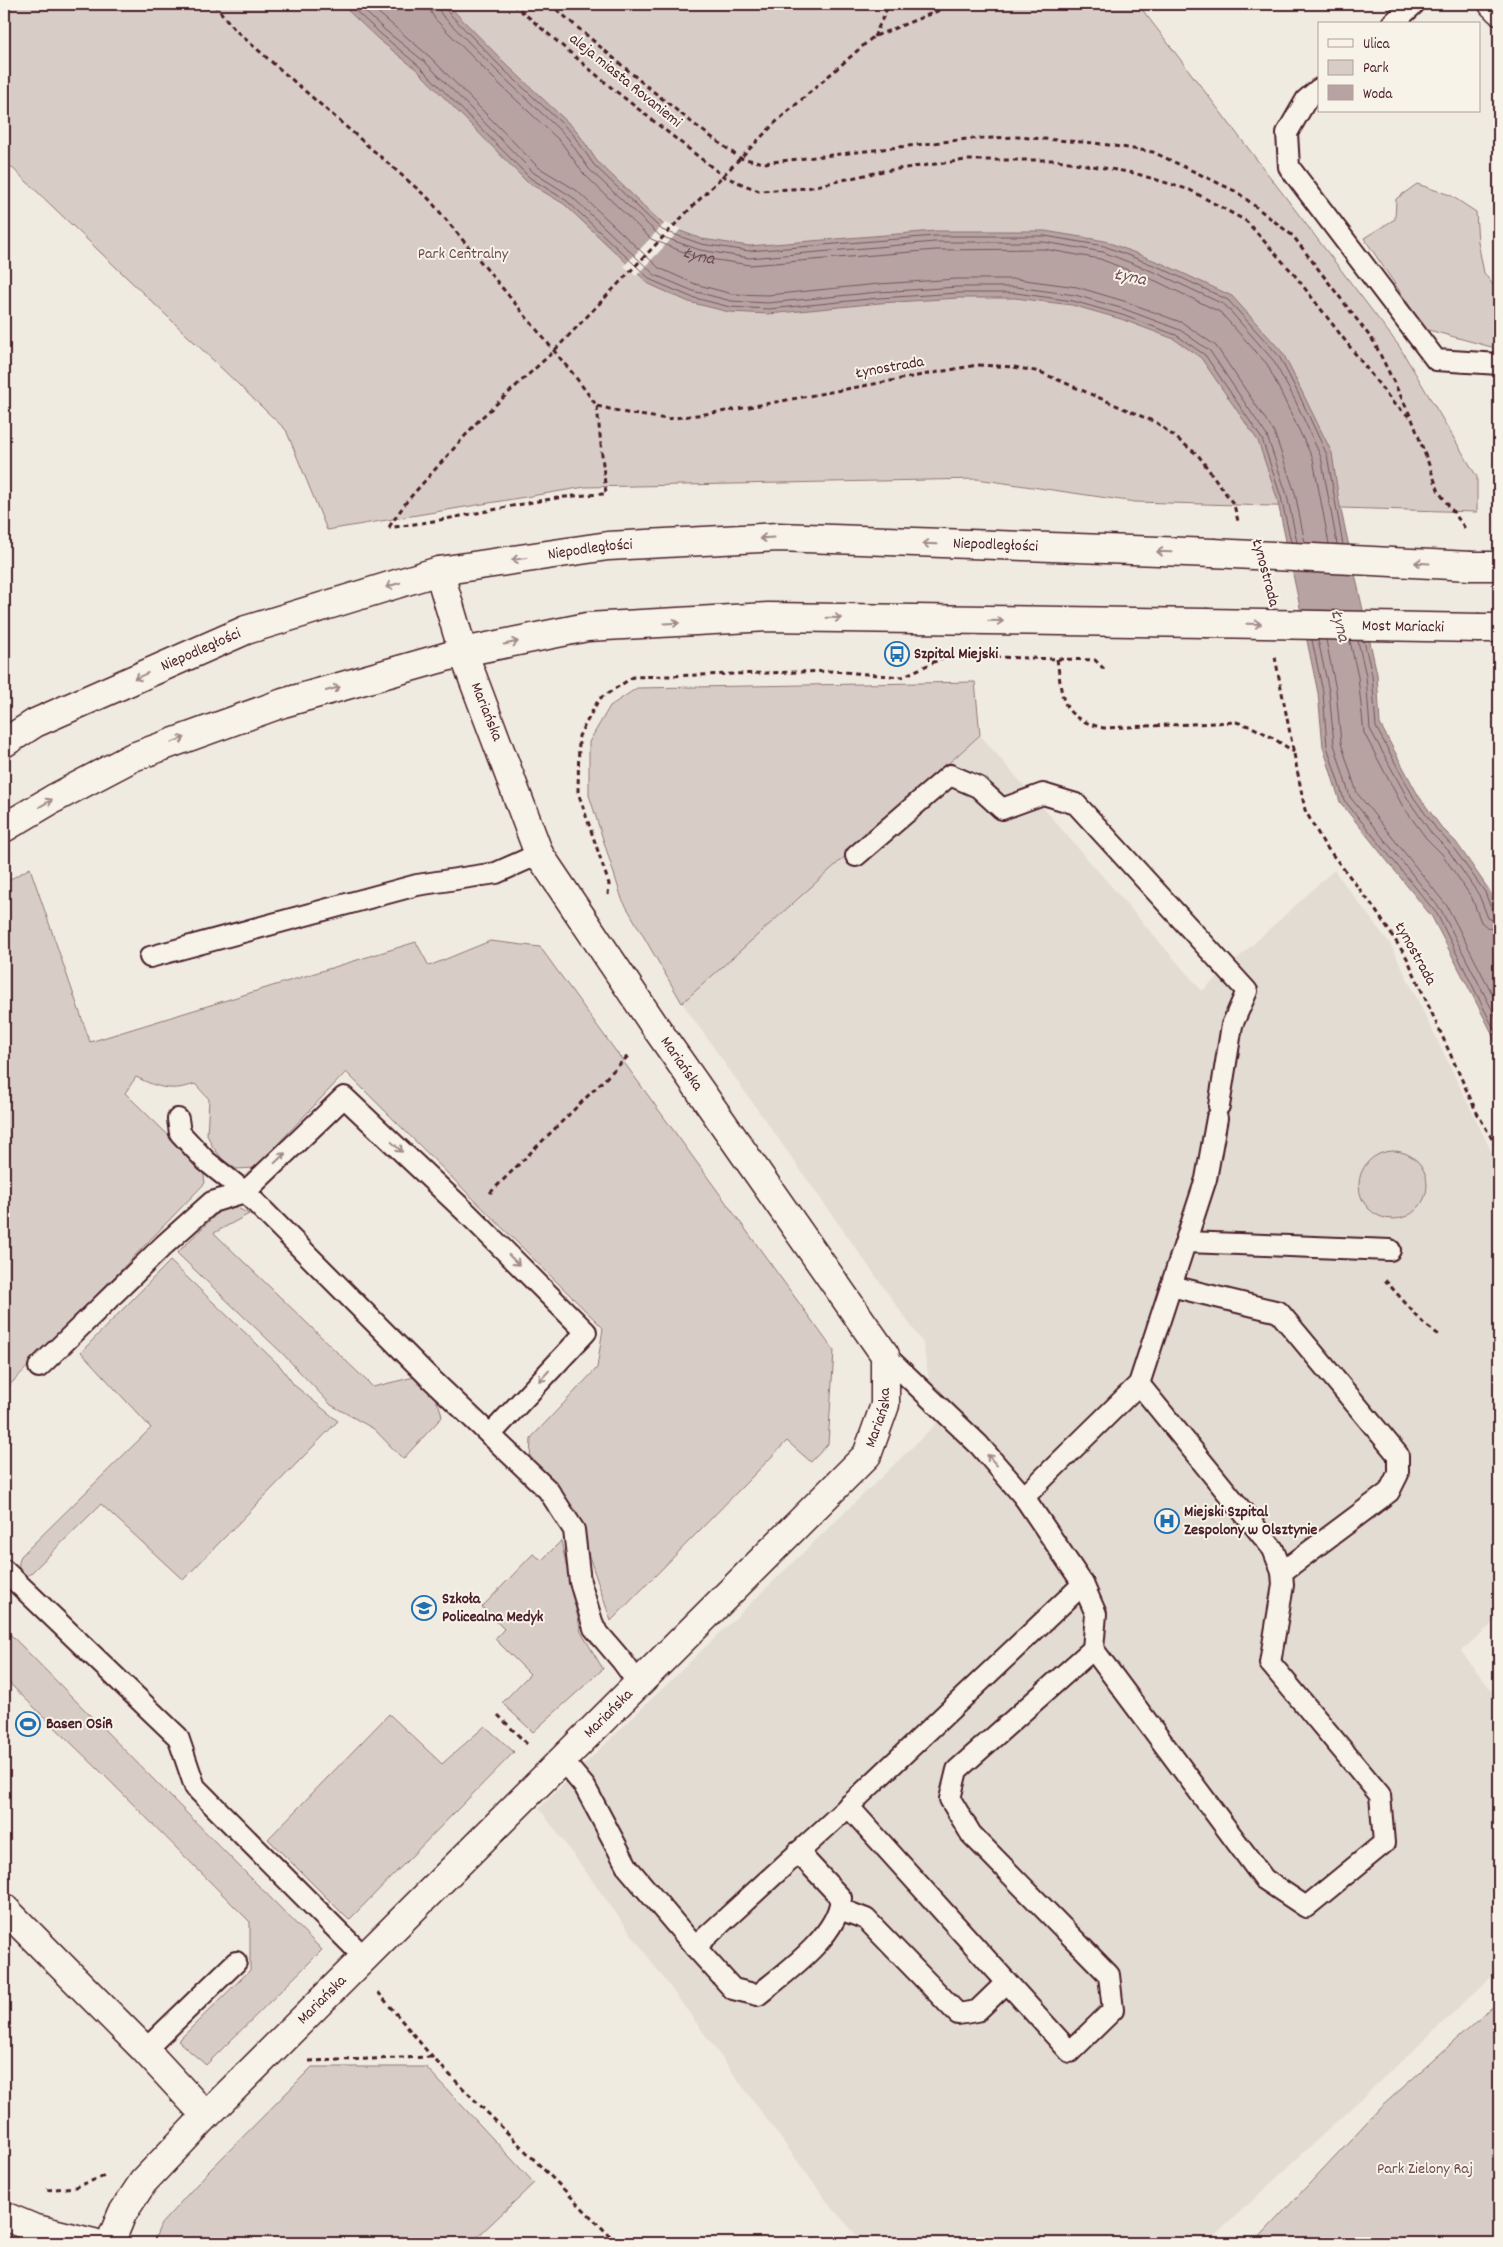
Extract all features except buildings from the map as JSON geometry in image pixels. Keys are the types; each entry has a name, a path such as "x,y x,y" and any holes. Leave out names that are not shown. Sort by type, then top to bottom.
{"street":[{"path":"1493,4 1499,10"},
{"name":"Niepodległości","path":"4,743 34,723 246,630 439,571 608,546 778,537 1499,566"},
{"name":"Mariańska","path":"110,2243 122,2214 143,2182 206,2116 563,1761 638,1683 867,1454 885,1405 885,1354 652,1022 539,854 497,737 463,652 439,571"},
{"name":"Most Mariacki","path":"463,652 586,628 768,618 1489,628"},
{"path":"4,828 53,799 132,757 283,703 463,652"},
{"path":"4,1908 145,2050 206,2116"},
{"path":"4,2216 33,2228 94,2243"}],"lane":[{"path":"1394,22 1414,4"},
{"path":"1318,90 1306,100 1287,134 1289,167 1436,360 1499,364"},
{"path":"856,856 950,775 978,787 1002,809 1043,794 1076,804 1247,991 1232,1025 1206,1180 1139,1384 1024,1497"},
{"path":"150,957 417,885 496,873 539,854"},
{"path":"39,1367 164,1245 212,1202 245,1192 344,1097 468,1214 586,1332 490,1435"},
{"path":"178,1119 180,1133 206,1161 245,1192 548,1490 574,1530 580,1582 594,1628 638,1683"},
{"path":"1186,1242 1390,1250"},
{"path":"1171,1286 1279,1312 1398,1455 1398,1474 1389,1492 1282,1572"},
{"path":"885,1354 978,1445 1024,1497 1083,1584 1096,1614 1093,1648 1264,1879 1306,1907 1384,1843 1380,1795 1270,1663 1283,1584 1282,1572 1273,1549 1139,1384"},
{"path":"4,1570 178,1737 195,1787 364,1957"},
{"path":"695,1947 848,1806 1083,1584"},
{"path":"848,1806 1070,2052 1113,2010 1109,1975 971,1834 950,1799 958,1770 1093,1648"},
{"path":"563,1761 585,1787 628,1868 733,1989 758,1995 798,1962 833,1925 840,1909 841,1898 798,1852"},
{"path":"840,1909 866,1919 958,2014 977,2011 1007,1982"},
{"path":"145,2050 236,1962"}],"path":[{"path":"214,4 235,30 429,199 553,352 597,406 606,494 571,495 537,500 461,516 389,528 407,501 480,419 553,352 776,122 873,37 954,4"},
{"name":"aleja miasta Rovaniemi","path":"513,4 613,89 723,176 759,192 807,188 884,171 966,160 1057,160 1134,173 1190,190 1246,221 1293,273 1394,404 1412,419"},
{"path":"550,4 644,84 740,158 764,162 967,140 1018,137 1095,143 1153,152 1237,192 1292,236 1374,342 1412,419 1439,492 1469,534"},
{"path":"873,37 889,4"},
{"name":"Łynostrada","path":"597,406 631,414 667,419 726,411 977,365 1014,367 1040,372 1157,422 1198,455 1234,505 1239,523"},
{"name":"Łynostrada","path":"1274,653 1281,680 1305,810 1324,844 1372,906 1407,958 1476,1111 1499,1151"},
{"path":"607,904 609,884 578,792 580,736 599,699 633,677 832,671 902,677 945,656 1095,660 1104,669"},
{"path":"1057,658 1062,699 1072,715 1083,723 1104,728 1236,722 1253,726 1270,735 1294,752"},
{"path":"468,1214 628,1055"},
{"path":"1357,1249 1423,1323 1439,1335"},
{"path":"498,1715 533,1750"},
{"path":"373,1986 432,2057 617,2243"},
{"path":"300,2061 432,2057"},
{"path":"48,2190 75,2187 110,2174"}],"shaded area":[{"name":"Miejski Szpital Zespolony w Olsztynie","path":"980,735 1202,991 1334,870 1391,945 1499,1167 1499,1618 1461,1651 1499,1700 1499,1970 1207,2243 864,2243 831,2207 539,1808 936,1424 923,1343 682,1003"}],"green space":[{"name":"Park Centralny","path":"4,4 1138,4 1399,346 1477,477 1477,512 1135,502 977,479 585,487 327,530 286,430 4,160"},
{"path":"1417,184 1450,195 1476,212 1478,242 1484,273 1499,293 1499,349 1425,329 1364,238 1395,219 1396,199"},
{"path":"975,682 980,735 682,1003 622,899 589,795 589,742 610,706 637,688"},
{"path":"30,868 90,1042 416,942 429,966 490,941 540,947 834,1351 828,1444 811,1462 787,1441 611,1621 574,1512 530,1461 531,1438 597,1368 603,1328 346,1072 255,1168 236,1169 223,1160 207,1135 209,1099 195,1084 179,1088 165,1088 136,1077 125,1093 203,1169 205,1183 4,1391 4,883"},
{"path":"1386,1151 1400,1151 1412,1156 1422,1166 1427,1178 1427,1192 1422,1204 1412,1214 1400,1219 1386,1219 1374,1214 1364,1204 1359,1192 1359,1178 1364,1166 1374,1156"},
{"path":"228,1203 249,1214 214,1233 373,1387 414,1377 424,1385 439,1405 442,1417 403,1459 374,1429 331,1405 282,1353 177,1253"},
{"path":"170,1261 280,1366 294,1385 338,1421 183,1580 101,1504 29,1575 24,1576 19,1566 21,1556 151,1428 81,1352"},
{"path":"561,1541 581,1632 603,1669 533,1732 502,1703 530,1674 495,1639 504,1629 482,1607 533,1554 542,1560"},
{"path":"4,1628 322,1950 206,2065 178,2041 250,1970 250,1922 99,1770 4,1678"},
{"path":"389,1714 442,1764 485,1726 514,1752 349,1920 268,1839"},
{"name":"Park Zielony Raj","path":"1499,2001 1499,2243 1254,2243 1380,2108"},
{"path":"312,2067 426,2067 534,2183 471,2243 153,2243 161,2224 208,2172"}],"water":[{"name":"Łyna","path":"341,4 447,4 506,64 576,130 597,161 664,225 702,239 749,246 935,231 1045,231 1105,241 1163,264 1232,296 1283,353 1332,453 1339,501 1377,674 1380,724 1418,795 1441,827 1456,842 1489,890 1499,917 1499,1053 1490,1029 1432,917 1340,802 1323,747 1318,693 1277,498 1258,441 1201,358 1174,339 1121,319 1072,305 1015,298 958,298 880,303 769,314 729,312 689,302 649,284 564,204 527,182 417,70 378,39"}],"pier":[{"path":"665,223 681,229 636,276 624,266"}],"place":[{"name":"Szpital Miejski","path":"897,654"},
{"name":"Miejski Szpital Zespolony w Olsztynie","path":"1167,1521"},
{"name":"Szkoła Policealna Medyk","path":"424,1608"},
{"name":"Basen OSiR","path":"28,1724"}]}
